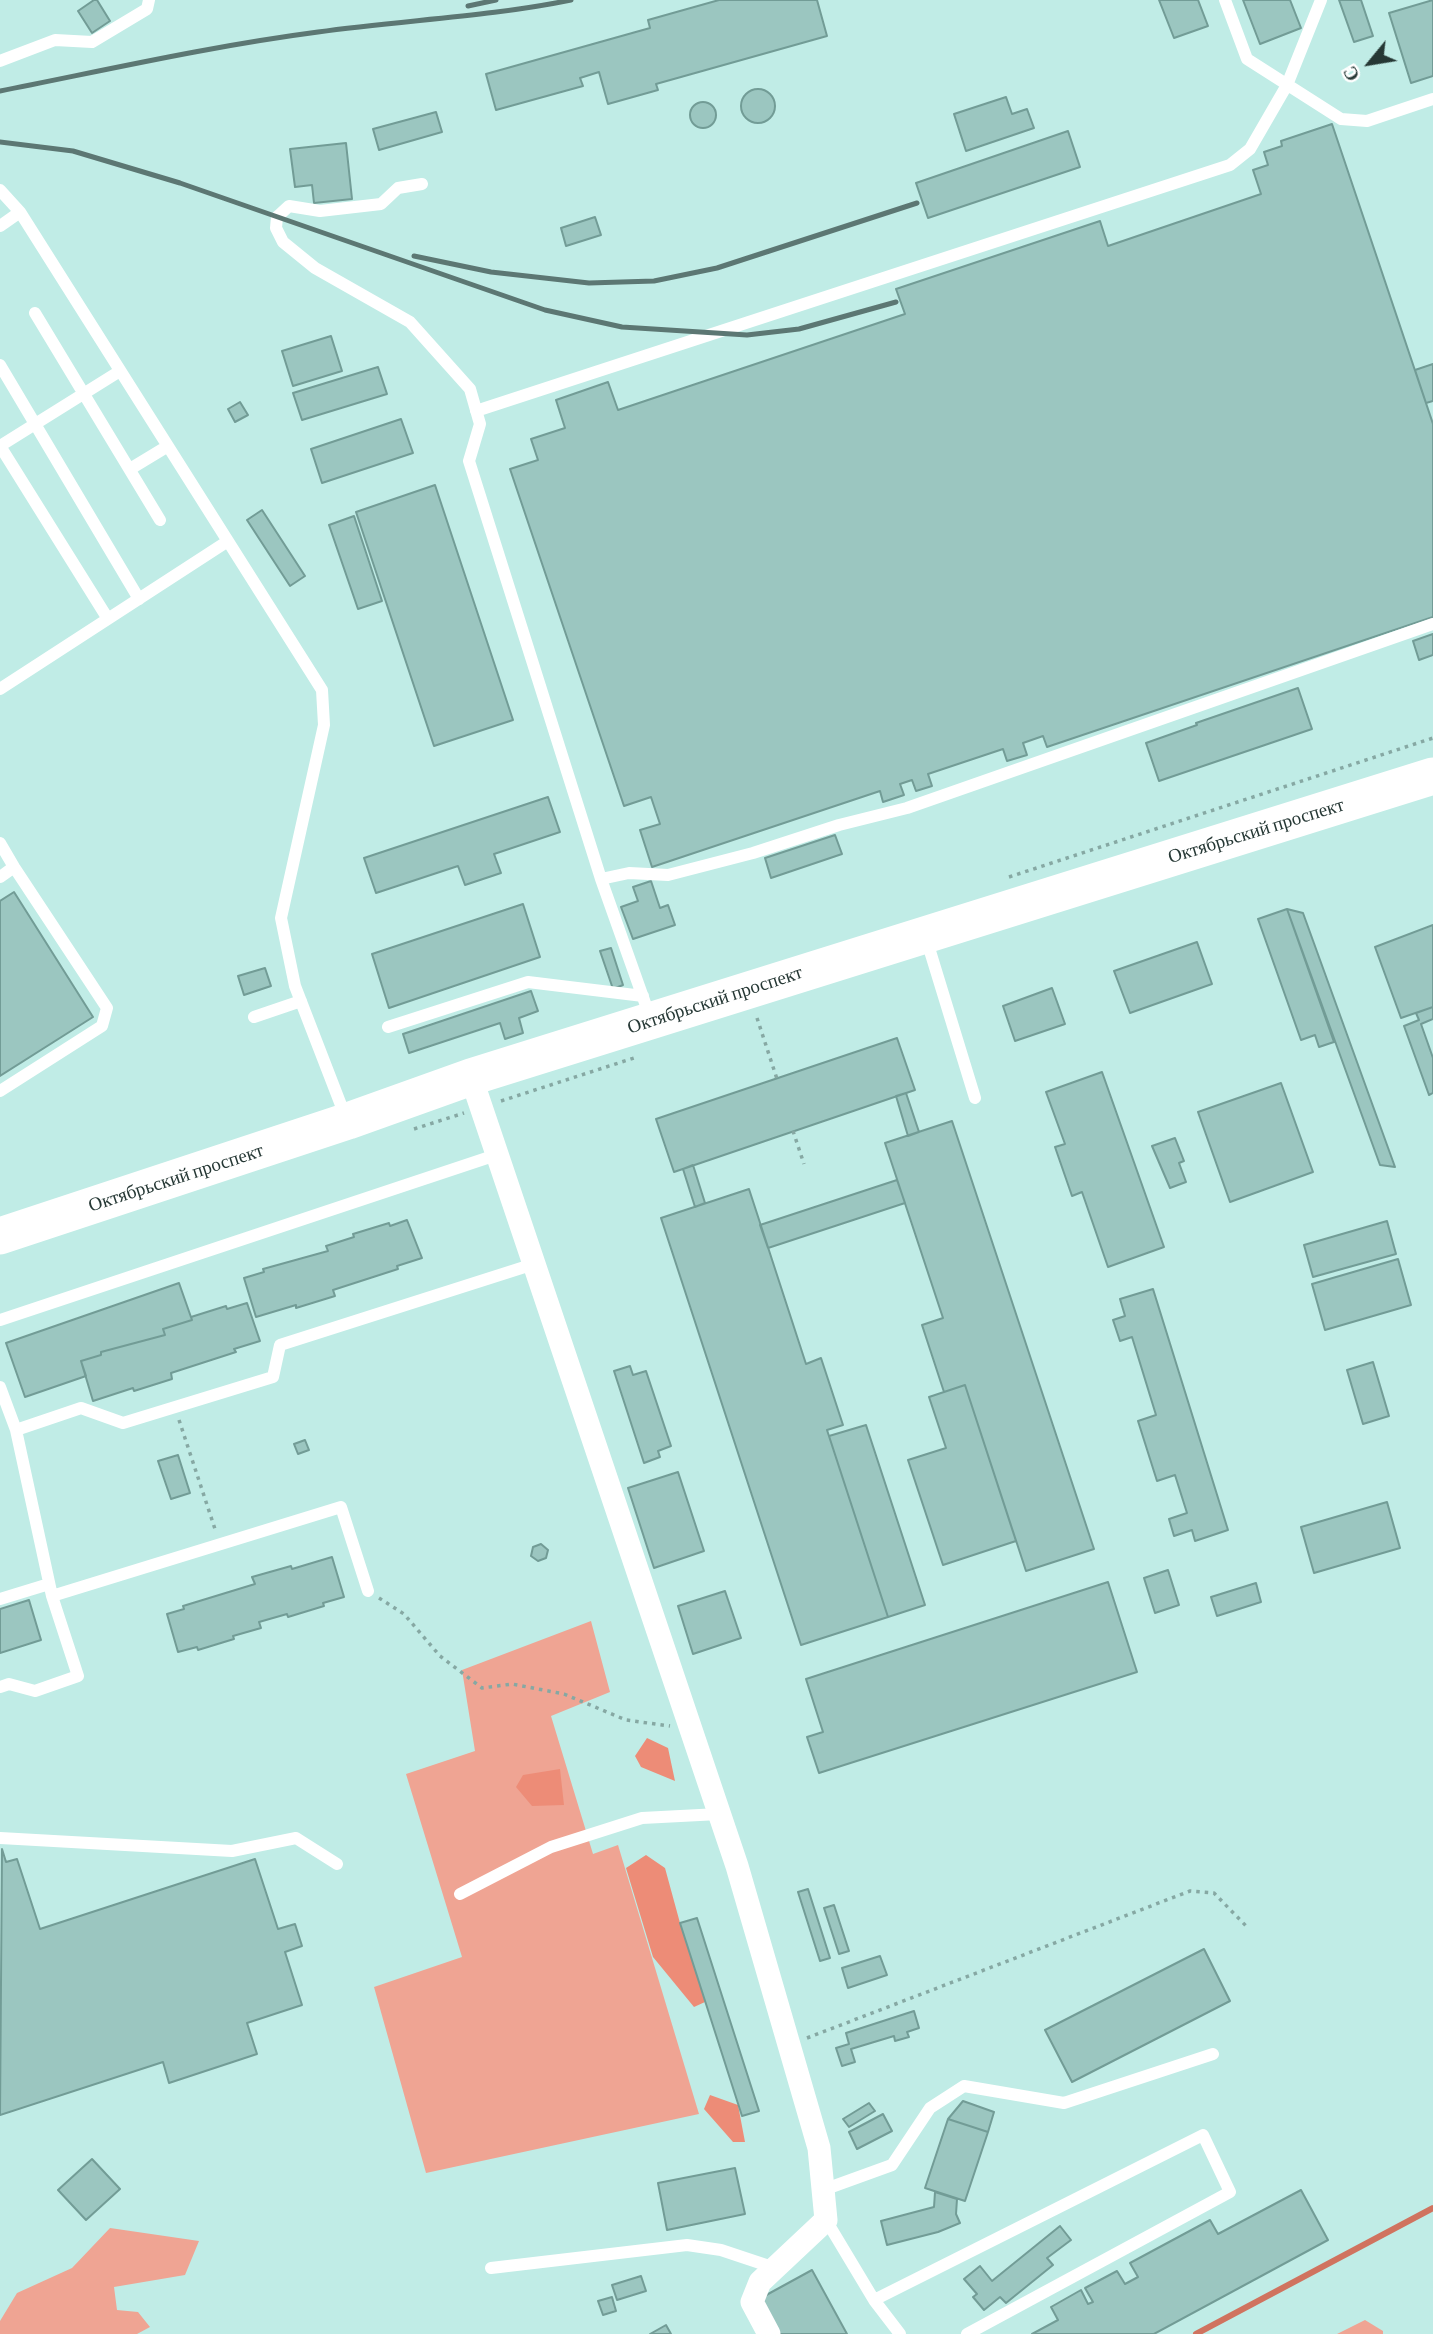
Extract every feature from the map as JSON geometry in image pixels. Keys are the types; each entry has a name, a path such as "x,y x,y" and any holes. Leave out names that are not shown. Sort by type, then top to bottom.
{"main road":[{"name":"Октябрьский проспект","path":"0,1236 348,1121 476,1092 647,1008 925,934 1433,776"}],"street":[{"path":"476,1092 737,1866 819,2148 826,2220 760,2282 752,2302 769,2334"}],"lane":[{"path":"0,61 55,40 92,42 147,9 149,0"},
{"path":"1226,0 1247,59 1341,119 1367,121 1433,99"},
{"path":"476,411 1230,165 1250,149 1287,85 1321,0"},
{"path":"422,184 398,188 381,204 320,211 289,206 277,216 276,228 283,242 315,268 410,322 470,389 480,424 469,461 601,879 647,1008"},
{"path":"0,190 20,212 322,690 324,725 281,918 295,986 348,1121"},
{"path":"0,226 20,212"},
{"path":"35,313 160,520"},
{"path":"0,365 139,598"},
{"path":"108,619 0,446 120,371"},
{"path":"130,469 168,446"},
{"path":"0,689 228,541"},
{"path":"601,879 629,873 668,875 907,808 1433,624"},
{"path":"0,843 107,1008 102,1026 0,1091"},
{"path":"0,877 14,867"},
{"path":"925,934 975,1098"},
{"path":"388,1027 528,982 647,1008"},
{"path":"254,1017 301,1001"},
{"path":"0,1320 496,1155"},
{"path":"16,1430 81,1408 123,1423 273,1377 280,1345 534,1264"},
{"path":"0,1387 16,1430 50,1590 78,1676 35,1691 9,1684 0,1687"},
{"path":"0,1599 50,1590 220,1544 341,1507 368,1591"},
{"path":"460,1894 551,1847 642,1818 719,1814"},
{"path":"0,1838 232,1851 296,1838 337,1864"},
{"path":"823,2190 892,2165 930,2108 964,2086 1063,2103 1213,2054"},
{"path":"874,2301 1203,2135 1230,2192 967,2334"},
{"path":"826,2220 874,2301 900,2334"},
{"path":"491,2268 687,2245 721,2250 775,2268"}],"path":[{"path":"757,1018 777,1079"},
{"path":"403,1133 476,1092 638,1056"},
{"path":"793,1131 804,1164"},
{"path":"175,1407 220,1544"},
{"path":"368,1591 404,1614 440,1656 482,1688 512,1684 564,1694 626,1720 689,1729"},
{"path":"789,2045 1190,1891 1214,1893 1250,1929"}],"shaded area":[{"path":"591,1621 610,1692 551,1716 593,1854 618,1845 699,2114 426,2173 374,1987 462,1957 406,1774 475,1751 462,1670"},
{"path":"647,1738 668,1748 675,1781 641,1767 635,1756"},
{"path":"560,1769 564,1805 532,1806 516,1787 523,1775"},
{"path":"646,1855 665,1868 705,2002 694,2007 653,1957 626,1868"},
{"path":"710,2095 738,2105 745,2142 733,2142 704,2109"},
{"path":"110,2228 199,2241 185,2275 114,2287 117,2310 138,2312 150,2327 137,2334 0,2334 0,2321 17,2293 72,2268"},
{"path":"1365,2320 1383,2331 1383,2334 1337,2334"}],"building":[{"path":"97,0 110,21 92,33 78,11"},
{"path":"719,0 817,0 827,36 656,84 658,90 608,104 599,72 580,78 583,86 496,110 486,74 650,28 648,20"},
{"path":"1159,0 1198,0 1208,26 1174,38"},
{"path":"1243,0 1290,0 1301,28 1260,44"},
{"path":"1339,0 1361,0 1373,36 1354,42"},
{"path":"1433,0 1433,76 1411,83 1389,13"},
{"path":"758,89 770,94 775,106 770,118 758,123 746,118 741,106 746,94"},
{"path":"1006,97 1012,114 1027,109 1034,128 966,151 954,114"},
{"path":"703,102 712,106 716,115 712,124 703,128 694,124 690,115 694,106"},
{"path":"436,112 442,132 379,150 373,129"},
{"path":"1332,124 1433,424 1433,617 1047,747 1043,736 1023,743 1027,755 1007,761 1003,749 928,774 932,786 916,791 912,780 900,784 904,795 883,802 880,791 652,867 640,830 660,824 651,797 624,806 510,469 538,460 531,439 565,428 556,400 608,382 618,410 905,314 896,289 1100,221 1108,246 1261,194 1253,170 1268,165 1264,152 1282,146 1281,141"},
{"path":"1068,131 1080,167 928,218 916,183"},
{"path":"346,143 352,199 314,203 312,185 295,187 290,149"},
{"path":"595,217 601,235 566,246 561,228"},
{"path":"331,336 342,371 293,386 282,351"},
{"path":"1433,364 1433,401 1426,403 1415,370"},
{"path":"378,367 387,394 302,420 293,393"},
{"path":"240,402 248,415 235,422 228,409"},
{"path":"401,419 413,453 322,483 311,449"},
{"path":"435,485 513,720 434,746 356,512"},
{"path":"262,510 305,576 290,586 247,520"},
{"path":"354,516 382,601 358,609 329,525"},
{"path":"1433,634 1433,655 1419,660 1413,641"},
{"path":"1298,688 1312,729 1159,781 1146,743"},
{"path":"548,797 560,832 494,854 501,873 465,885 458,866 376,893 364,858"},
{"path":"835,835 842,854 771,878 765,858"},
{"path":"651,881 660,908 668,905 675,925 633,939 621,907 638,901 633,887"},
{"path":"14,892 93,1017 0,1076 0,901"},
{"path":"523,904 540,957 389,1008 372,954"},
{"path":"1287,909 1303,913 1395,1167 1380,1165"},
{"path":"1287,909 1334,1042 1319,1047 1315,1035 1301,1040 1258,919"},
{"path":"1433,925 1433,1007 1401,1018 1375,947"},
{"path":"1197,942 1212,984 1130,1013 1114,971"},
{"path":"611,948 623,985 613,989 600,951"},
{"path":"265,968 271,986 244,995 238,976"},
{"path":"1052,988 1065,1024 1015,1041 1003,1006"},
{"path":"531,991 538,1011 519,1018 523,1033 505,1039 500,1023 409,1053 403,1034"},
{"path":"1433,1007 1433,1019 1421,1024 1433,1058 1433,1093 1429,1095 1404,1026 1419,1020 1416,1013"},
{"path":"897,1038 915,1090 674,1172 656,1119"},
{"path":"1102,1072 1164,1247 1108,1267 1082,1192 1072,1196 1055,1147 1065,1144 1046,1092"},
{"path":"1281,1083 1313,1172 1230,1202 1198,1112"},
{"path":"906,1093 919,1132 908,1136 896,1096"},
{"path":"952,1121 1094,1549 1026,1571 965,1385 944,1392 922,1325 943,1318 885,1143"},
{"path":"1175,1138 1184,1161 1179,1163 1186,1182 1170,1188 1152,1146"},
{"path":"693,1165 705,1203 695,1207 683,1169"},
{"path":"897,1180 905,1203 768,1248 760,1225"},
{"path":"749,1189 806,1364 821,1358 843,1425 827,1430 888,1617 801,1645 661,1218"},
{"path":"407,1220 422,1258 397,1266 398,1269 333,1290 335,1296 256,1317 244,1278 264,1272 263,1269 328,1251 326,1246 354,1237 353,1234"},
{"path":"1387,1221 1396,1254 1313,1277 1304,1245"},
{"path":"1398,1259 1411,1305 1325,1330 1312,1284"},
{"path":"179,1283 192,1320 163,1329 165,1335 101,1352 101,1355 81,1361 86,1376 25,1397 6,1343"},
{"path":"1153,1289 1228,1530 1195,1541 1192,1530 1174,1536 1169,1519 1187,1513 1175,1475 1157,1481 1138,1421 1156,1415 1132,1337 1120,1341 1113,1320 1125,1316 1120,1299"},
{"path":"247,1303 260,1341 234,1349 236,1352 171,1373 172,1379 93,1401 81,1361 101,1355 101,1352 165,1335 163,1329 192,1320 191,1317 226,1306 227,1309"},
{"path":"1373,1362 1389,1416 1363,1424 1347,1370"},
{"path":"630,1366 633,1375 646,1371 671,1446 658,1451 660,1457 644,1463 614,1371"},
{"path":"965,1385 1016,1541 943,1565 908,1460 946,1448 929,1397"},
{"path":"866,1425 925,1605 888,1617 829,1436"},
{"path":"305,1440 309,1450 298,1454 294,1444"},
{"path":"178,1455 190,1493 171,1499 158,1461"},
{"path":"678,1472 704,1551 654,1568 628,1488"},
{"path":"1387,1502 1400,1548 1314,1573 1301,1527"},
{"path":"541,1544 548,1550 546,1558 538,1561 531,1556 533,1547"},
{"path":"332,1557 344,1597 288,1617 287,1614 259,1622 261,1628 233,1636 234,1639 198,1650 197,1647 178,1652 167,1614 184,1609 183,1606 255,1584 252,1577"},
{"path":"1168,1570 1179,1605 1155,1613 1144,1578"},
{"path":"1108,1582 1137,1672 819,1773 807,1737 823,1732 806,1679"},
{"path":"1256,1583 1261,1602 1217,1616 1211,1597"},
{"path":"725,1591 741,1638 693,1654 678,1606"},
{"path":"29,1600 41,1640 0,1653 0,1609"},
{"path":"2,1849 6,1862 17,1859 40,1929 255,1859 278,1929 295,1924 302,1946 285,1952 302,2005 247,2023 257,2054 169,2083 163,2062 0,2115"},
{"path":"808,1889 830,1958 820,1961 798,1892"},
{"path":"834,1905 849,1951 839,1954 824,1908"},
{"path":"697,1918 759,2111 742,2116 680,1923"},
{"path":"1204,1949 1230,2001 1072,2082 1045,2030"},
{"path":"880,1956 887,1975 848,1988 842,1968"},
{"path":"914,2011 919,2028 907,2032 909,2037 895,2041 894,2036 851,2049 855,2062 842,2066 836,2048 849,2044 846,2033"},
{"path":"963,2101 994,2112 988,2132 948,2119"},
{"path":"869,2103 875,2111 849,2127 843,2119"},
{"path":"883,2114 892,2131 857,2149 849,2132"},
{"path":"948,2119 988,2132 965,2201 925,2188"},
{"path":"92,2159 120,2189 86,2220 58,2190"},
{"path":"735,2168 745,2214 667,2230 658,2183"},
{"path":"1301,2190 1328,2240 1154,2334 1032,2334 1058,2320 1051,2307 1081,2290 1088,2304 1093,2302 1085,2288 1117,2271 1125,2284 1138,2277 1130,2263 1210,2220 1218,2234"},
{"path":"935,2192 957,2199 956,2214 960,2223 938,2232 887,2245 881,2221 934,2207"},
{"path":"1060,2226 1071,2240 1047,2258 1053,2265 1006,2303 1000,2297 984,2310 973,2297 977,2294 964,2279 980,2266 992,2281"},
{"path":"812,2270 847,2334 778,2334 759,2299"},
{"path":"641,2276 646,2291 617,2300 612,2285"},
{"path":"612,2297 616,2311 603,2315 598,2301"},
{"path":"666,2325 671,2334 650,2334"}],"waterway":[{"path":"1196,2334 1433,2208"}],"railway":[{"path":"468,6 496,0"},
{"path":"0,91 238,44 571,0"},
{"path":"0,142 73,151 180,183 545,310 622,327 747,335 799,329 896,302"},
{"path":"414,256 491,272 589,283 654,281 717,268 917,203"}]}
